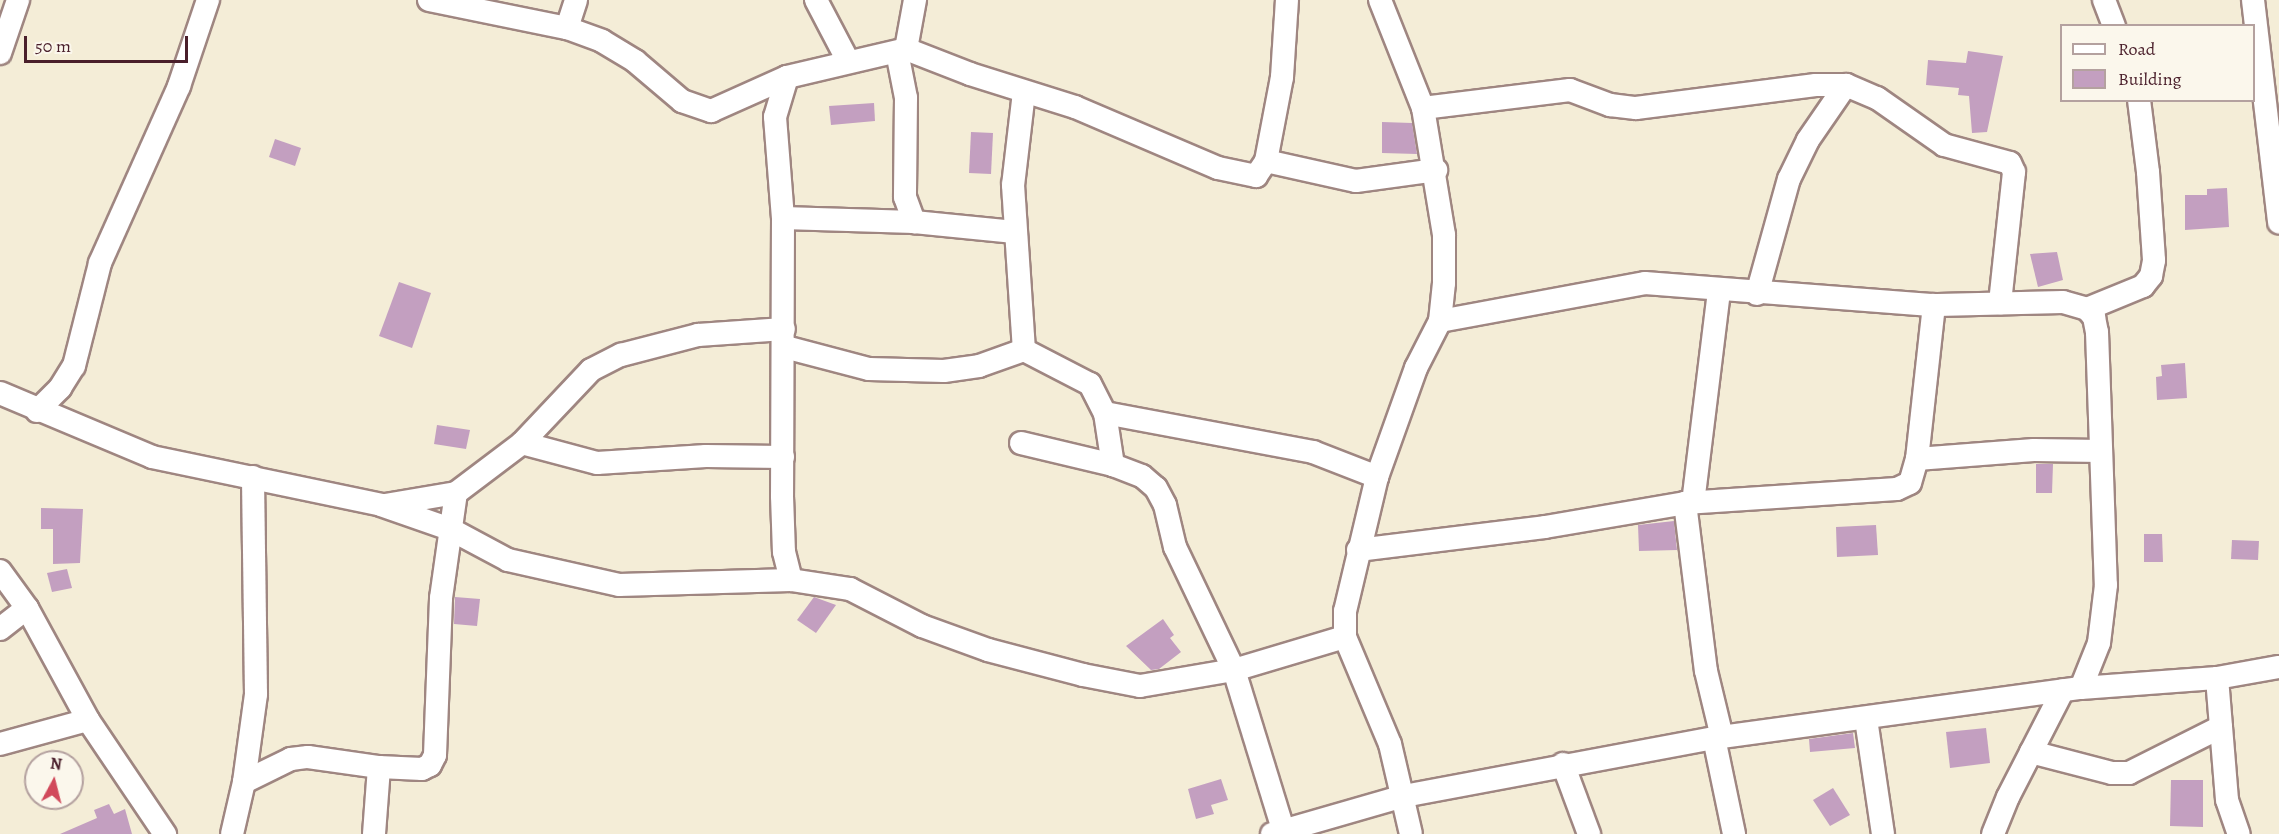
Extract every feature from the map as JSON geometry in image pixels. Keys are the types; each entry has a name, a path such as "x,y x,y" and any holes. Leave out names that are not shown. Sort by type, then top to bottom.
{"street":[{"path":"0,53 18,0"},
{"path":"37,411 60,388 74,366 100,263 179,86 208,0"},
{"path":"429,0 461,3 567,28 602,41 635,62 682,101 700,110 723,108 787,76 847,59 902,50 1024,93 1076,107 1218,168 1256,176 1266,161 1282,78 1287,0"},
{"path":"567,28 576,0"},
{"path":"816,0 847,59"},
{"path":"914,222 905,197 906,108 902,50 915,0"},
{"path":"1380,0 1423,108 1436,170 1444,235 1440,321 1416,368 1377,477 1345,611 1345,637 1390,744 1404,796 1411,834"},
{"path":"2104,0 2113,24"},
{"path":"2253,0 2279,222"},
{"path":"787,76 775,117 783,218 784,552 791,580"},
{"path":"1423,108 1570,90 1610,105 1636,108 1816,85 1846,85 1877,98 1944,145 2010,163 2014,172 2000,303"},
{"path":"1757,294 1789,179 1808,140 1846,85"},
{"path":"1024,93 1016,142 1015,232 1024,350"},
{"path":"2087,309 2143,286 2151,276 2154,260 2148,172 2139,102"},
{"path":"1266,161 1356,181 1436,170"},
{"path":"783,218 914,222 1015,232"},
{"path":"1440,321 1506,312 1614,286 1645,283 1757,294 1934,305 2063,302 2087,309 2094,318 2097,332 2105,616 2072,689 2031,752 1993,834"},
{"path":"1719,291 1689,503 1704,661 1734,834"},
{"path":"1358,550 1545,527 1689,503 1898,489 1910,483 1917,459 1934,305"},
{"path":"381,505 456,493 522,443 591,370 621,355 698,335 784,338 869,369 944,371 979,366 1024,350 1081,376 1090,384 1105,413 1113,465"},
{"path":"0,393 37,411 152,457 381,505 450,529 508,560 619,585 791,580 850,590 922,626 988,650 1083,675 1140,686 1234,670 1345,637"},
{"path":"1105,413 1313,452 1377,477"},
{"path":"1021,442 1113,465 1142,476 1156,488 1165,506 1175,548 1234,670 1278,831 1404,796 1563,764 1718,738 2072,689 2217,678 2279,667"},
{"path":"522,443 597,464 706,456 783,457"},
{"path":"1917,459 2034,450 2101,451"},
{"path":"232,834 244,782 256,694 258,644 253,477"},
{"path":"244,782 283,762 308,757 379,767 422,769 430,765 435,755 436,650 456,493"},
{"path":"0,571 27,608 88,720 165,834"},
{"path":"0,629 27,608"},
{"path":"2217,678 2227,800 2239,834"},
{"path":"1866,719 1883,834"},
{"path":"0,744 88,720"},
{"path":"2031,752 2112,773 2129,773 2221,727"},
{"path":"1563,764 1590,834"},
{"path":"374,834 379,767"}],"building":[{"path":"1968,51 2003,56 1987,132 1972,133 1969,96 1958,95 1959,88 1926,85 1928,60 1966,63"},
{"path":"874,103 875,121 831,125 829,106"},
{"path":"1382,122 1412,123 1417,154 1382,153"},
{"path":"971,132 993,133 991,174 969,173"},
{"path":"275,139 301,148 295,166 269,157"},
{"path":"2227,188 2229,227 2185,230 2185,195 2207,195 2207,189"},
{"path":"2057,252 2063,280 2038,287 2030,254"},
{"path":"399,282 431,293 412,348 379,336"},
{"path":"2185,363 2187,398 2157,400 2156,377 2162,376 2161,365"},
{"path":"437,425 470,430 466,449 434,444"},
{"path":"2036,464 2053,464 2052,493 2036,493"},
{"path":"41,508 83,509 80,563 53,564 53,529 41,529"},
{"path":"1674,521 1677,550 1639,551 1638,525"},
{"path":"1876,525 1878,555 1837,557 1836,527"},
{"path":"2144,534 2162,534 2163,562 2144,562"},
{"path":"2232,540 2259,541 2258,560 2231,559"},
{"path":"67,569 72,588 52,592 47,573"},
{"path":"455,597 480,599 477,626 454,624"},
{"path":"814,597 836,605 816,633 797,620"},
{"path":"1163,619 1174,635 1170,638 1181,652 1159,669 1151,670 1126,646"},
{"path":"1986,728 1990,763 1950,768 1946,732"},
{"path":"1853,733 1855,748 1810,752 1809,739"},
{"path":"1221,779 1228,800 1211,805 1214,814 1196,819 1188,789"},
{"path":"2171,780 2203,780 2203,827 2170,826"},
{"path":"1833,788 1850,815 1830,826 1813,800"},
{"path":"109,804 114,814 125,809 132,834 60,834 97,818 94,810"}]}
